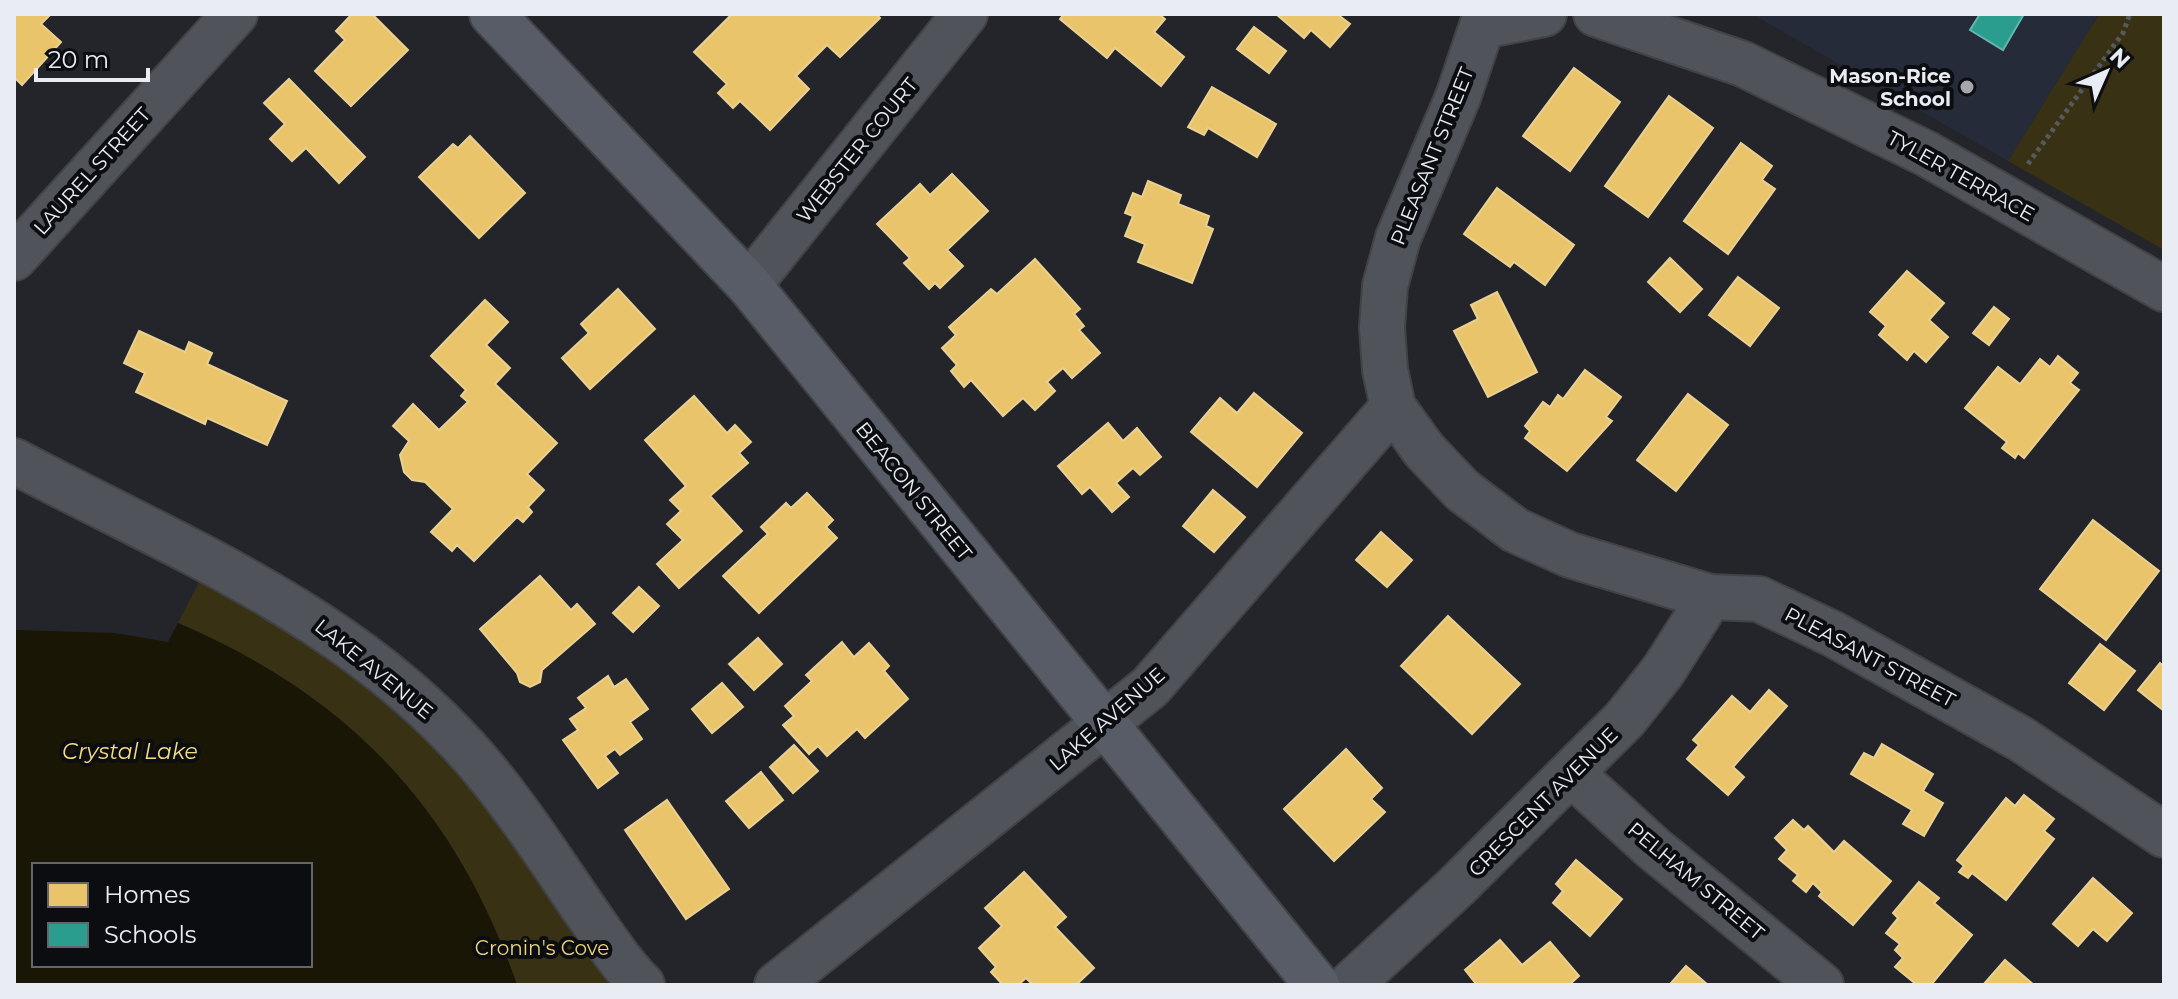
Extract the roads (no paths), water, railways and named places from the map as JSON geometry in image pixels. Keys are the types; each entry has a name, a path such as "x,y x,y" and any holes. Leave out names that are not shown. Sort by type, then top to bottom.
{"main road":[{"name":"BEACON STREET","path":"492,14 749,285 1317,985"}],"street":[{"name":"LAUREL STREET","path":"14,258 235,14"},
{"name":"WEBSTER COURT","path":"749,285 965,14"},
{"path":"1484,20 1544,14"},
{"name":"TYLER TERRACE","path":"1596,14 1653,25 1743,64 1927,154 2164,289"},
{"name":"PLEASANT STREET","path":"1484,20 1452,111 1398,238 1385,286 1382,327 1393,407 1424,450 1462,490 1515,530 1570,555 1710,597 1759,599 1833,634 2021,739 2164,835"},
{"name":"LAKE AVENUE","path":"777,985 1107,724 1163,674 1393,407"},
{"name":"LAKE AVENUE","path":"14,461 292,605 350,644 407,690 459,740 500,790 613,951 642,985"},
{"name":"CRESCENT AVENUE","path":"1350,985 1572,774 1625,719 1663,671 1710,597"},
{"name":"PELHAM STREET","path":"1572,774 1653,848 1821,985"}],"water":[{"name":"Crystal Lake","path":"178,623 239,652 295,686 344,723 389,765 428,812 462,864 492,922 517,985 14,985 14,630 115,633 168,642"}],"place":[{"name":"Mason-Rice School","path":"1967,87"}],"park label":[{"name":"Cronin's Cove","path":"542,948"}]}
